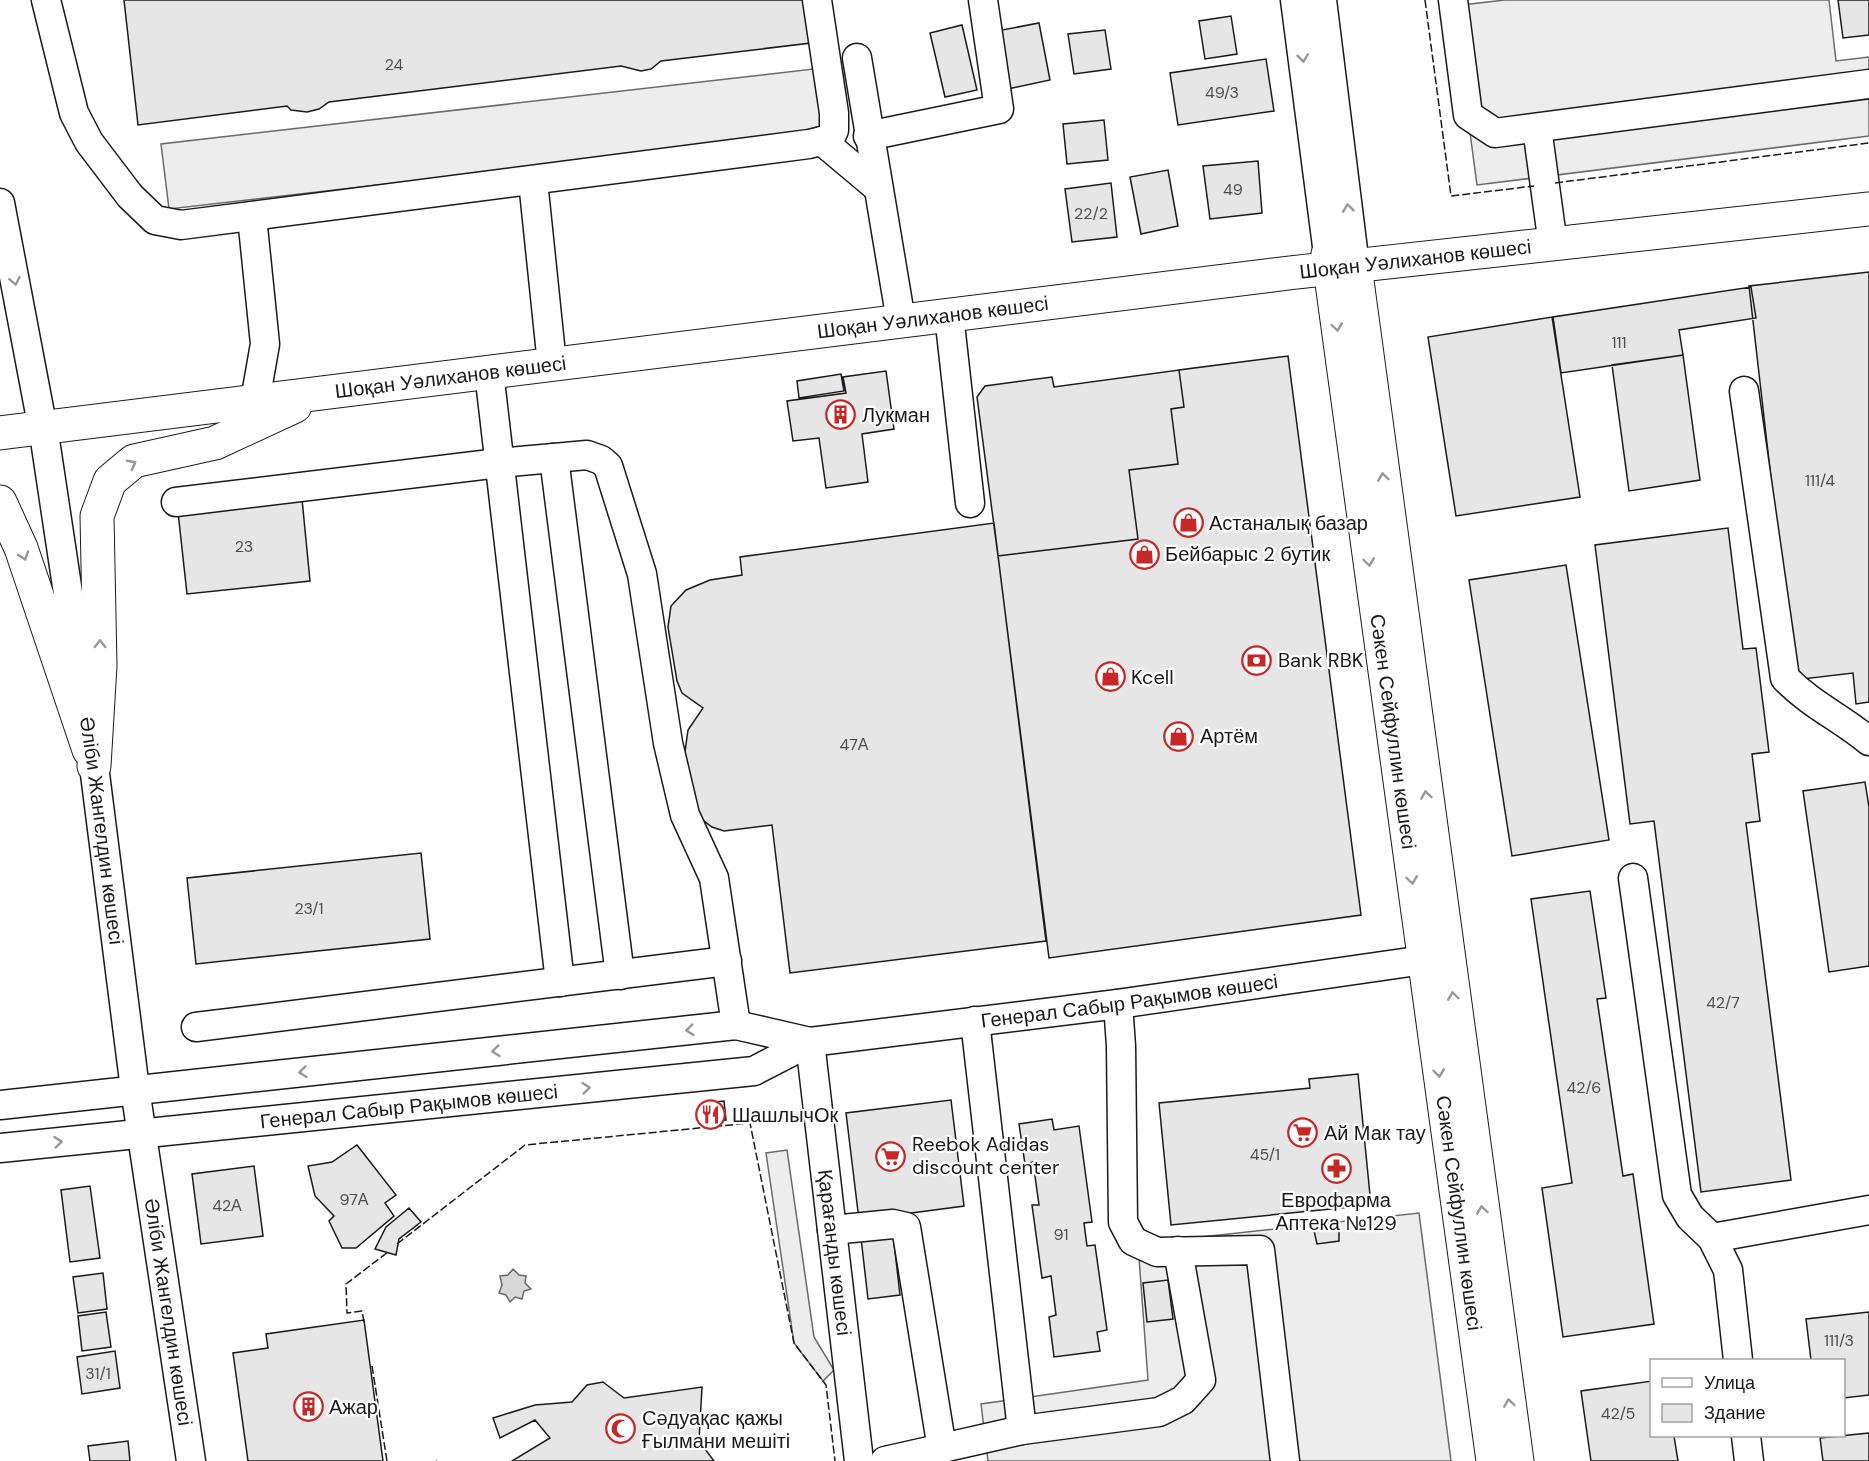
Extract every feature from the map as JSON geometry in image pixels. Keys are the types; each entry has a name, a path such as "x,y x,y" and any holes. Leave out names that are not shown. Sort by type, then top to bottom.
{"main road":[{"name":"Шоқан Уәлиханов көшесі","path":"0,433 950,315 1337,263 1553,245 1869,209"},
{"name":"Сәкен Сейфуллин көшесі","path":"1337,263 1435,958 1517,1461"},
{"path":"94,766 100,666 96,516 110,481 134,460 215,443 326,392"},
{"path":"0,502 21,548 94,766"},
{"name":"Сәкен Сейфуллин көшесі","path":"1435,958 1492,1461"}],"street":[{"path":"46,0 74,112 89,142 130,196 155,220 181,225 532,181 830,139 834,130 834,113 817,0"},
{"path":"868,135 999,109 983,0"},
{"name":"Сәкен Сейфуллин көшесі","path":"1295,0 1337,263"},
{"name":"Сәкен Сейфуллин көшесі","path":"1322,0 1337,263"},
{"path":"1453,0 1468,115 1495,133 1869,84"},
{"path":"857,58 868,135 901,321"},
{"path":"1537,128 1553,245"},
{"path":"822,141 878,188"},
{"path":"532,181 552,364"},
{"name":"Әліби Жангелдин көшесі","path":"0,203 43,427 94,766 135,1089 191,1461"},
{"path":"252,217 265,344 255,401"},
{"path":"950,315 970,503"},
{"path":"489,372 560,982"},
{"path":"1744,391 1785,678 1802,696 1823,711 1840,717 1869,741"},
{"path":"176,502 499,463 587,455 601,459 608,466 642,574 668,743 685,815 714,878 736,1025"},
{"path":"554,458 620,975"},
{"path":"1633,879 1677,1195 1690,1217 1713,1238 1728,1270 1738,1359"},
{"name":"Генерал Сабыр Рақымов көшесі","path":"0,1148 754,1071 810,1042 1118,1004 1435,958"},
{"path":"196,1027 727,961"},
{"path":"1118,1004 1121,1046 1123,1222 1133,1241 1157,1252 1260,1250 1285,1461"},
{"path":"975,1021 1022,1430"},
{"name":"Генерал Сабыр Рақымов көшесі","path":"0,1105 736,1025 810,1042"},
{"name":"Қарағанды көшесі","path":"810,1042 859,1461"},
{"path":"1713,1238 1869,1210"},
{"path":"832,1230 893,1224 906,1227 942,1449"},
{"path":"885,1461 1022,1430 1159,1412 1183,1400 1201,1380 1178,1251"},
{"path":"1746,1437 1749,1461"}],"shaded area":[{"path":"1505,0 1829,0 1836,61 1869,57 1869,136 1477,185 1453,6"},
{"path":"822,68 829,133 169,209 161,144"},
{"path":"787,1150 814,1337 834,1370 823,1381 794,1343 766,1153"},
{"path":"1419,1213 1451,1461 988,1461 981,1404 1148,1380 1138,1244"},
{"path":"513,1269 519,1275 526,1276 525,1283 531,1289 524,1291 522,1299 515,1297 510,1302 506,1295 499,1293 502,1285 500,1276 508,1275"}],"building":[{"path":"124,0 806,0 811,43 661,61 651,69 641,71 621,66 329,102 319,109 307,112 291,110 287,106 138,125"},
{"path":"1838,0 1869,0 1869,35 1843,38"},
{"path":"1231,16 1237,54 1205,59 1199,21"},
{"path":"1039,23 1050,80 1008,89 997,31"},
{"path":"962,25 977,90 945,97 930,33"},
{"path":"1105,30 1111,69 1074,74 1068,34"},
{"path":"1266,59 1274,111 1178,125 1170,73"},
{"path":"1104,120 1108,160 1067,164 1063,124"},
{"path":"1258,161 1262,213 1210,219 1203,166"},
{"path":"1168,170 1178,226 1141,234 1130,177"},
{"path":"1111,183 1117,237 1072,242 1065,189"},
{"path":"1869,272 1869,702 1856,704 1853,673 1794,680 1749,286"},
{"path":"1751,287 1756,318 1679,330 1683,355 1561,373 1553,317"},
{"path":"1552,317 1580,497 1456,516 1428,337"},
{"path":"1683,355 1700,480 1629,491 1612,365"},
{"name":"Артём","path":"1288,356 1361,915 1049,958 998,556 1138,539 1129,470 1178,464 1171,409 1184,407 1179,370"},
{"path":"1179,370 1184,407 1171,409 1178,464 1129,470 1138,539 998,556 977,397 985,386 1052,377 1054,387"},
{"name":"Лукман","path":"886,371 894,429 862,434 868,482 826,488 819,438 793,441 787,401 846,393 843,377"},
{"path":"841,374 844,391 799,398 797,381"},
{"path":"302,499 310,581 187,594 178,512"},
{"path":"994,523 1046,941 790,973 772,825 724,831 712,827 696,815 684,759 688,730 703,708 682,693 677,681 668,627 671,606 686,590 710,580 742,575 740,557"},
{"path":"1728,528 1743,649 1756,648 1769,752 1752,754 1760,821 1746,823 1791,1180 1701,1192 1654,821 1630,824 1595,545"},
{"path":"1566,565 1609,840 1512,856 1469,580"},
{"path":"1865,782 1869,807 1869,966 1829,972 1803,791"},
{"path":"421,853 430,939 196,964 187,878"},
{"path":"1590,891 1606,998 1597,999 1623,1176 1633,1174 1654,1324 1563,1337 1542,1188 1572,1183 1531,899"},
{"path":"1358,1074 1371,1205 1171,1225 1159,1103 1310,1088 1309,1079"},
{"path":"951,1100 964,1206 859,1220 846,1113"},
{"path":"724,1101 726,1120 705,1122 703,1103"},
{"path":"1052,1119 1054,1130 1079,1126 1092,1222 1084,1223 1087,1246 1095,1245 1107,1330 1097,1332 1100,1351 1054,1357 1049,1317 1056,1315 1051,1276 1042,1278 1032,1205 1039,1205 1033,1162 1025,1164 1019,1124"},
{"path":"357,1145 396,1195 385,1203 394,1216 356,1248 342,1248 329,1221 334,1216 315,1196 308,1166 332,1162"},
{"path":"254,1166 263,1236 201,1244 192,1174"},
{"path":"90,1186 100,1258 70,1262 61,1190"},
{"path":"409,1208 421,1222 399,1239 396,1255 375,1249 386,1227"},
{"path":"1339,1223 1339,1241 1317,1244 1313,1226"},
{"path":"893,1234 900,1295 868,1299 861,1238"},
{"path":"103,1273 107,1309 78,1313 73,1277"},
{"path":"1168,1280 1173,1319 1147,1322 1143,1283"},
{"path":"106,1312 111,1347 82,1351 78,1316"},
{"path":"1869,1312 1869,1395 1845,1398 1845,1359 1811,1359 1806,1319"},
{"name":"Ажар","path":"364,1320 383,1461 248,1461 233,1353 268,1348 266,1334"},
{"path":"115,1351 120,1388 82,1394 77,1357"},
{"path":"1650,1381 1650,1437 1674,1437 1678,1461 1591,1461 1581,1391"},
{"name":"Сәдуақас қажы Ғылмани мешіті","path":"603,1382 624,1398 702,1387 699,1441 714,1461 512,1461 550,1438 535,1420 500,1438 493,1418 535,1405 572,1402 587,1385"},
{"path":"1869,1433 1869,1461 1823,1461 1820,1438"},
{"path":"128,1441 130,1461 90,1461 88,1446"}],"fence":[{"path":"1425,0 1451,196 1534,186"},
{"path":"1555,183 1869,143"},
{"path":"397,1244 525,1145 750,1123 794,1343 826,1385 835,1461"},
{"path":"364,1322 362,1311 347,1313 346,1284 388,1252"},
{"path":"372,1366 387,1461"}],"place":[{"name":"Лукман","path":"841,415"},
{"name":"Астаналық базар","path":"1188,523"},
{"name":"Бейбарыс 2 бутик","path":"1144,554"},
{"name":"Bank RBK","path":"1257,660"},
{"name":"Kcell","path":"1110,677"},
{"name":"Артём","path":"1179,736"},
{"name":"ШашлычОк","path":"711,1115"},
{"name":"Ай Мак тау","path":"1303,1133"},
{"name":"Reebok Adidas discount center","path":"891,1156"},
{"name":"Еврофарма Аптека №129","path":"1336,1169"},
{"name":"Ажар","path":"308,1407"},
{"name":"Сәдуақас қажы Ғылмани мешіті","path":"621,1429"}]}
